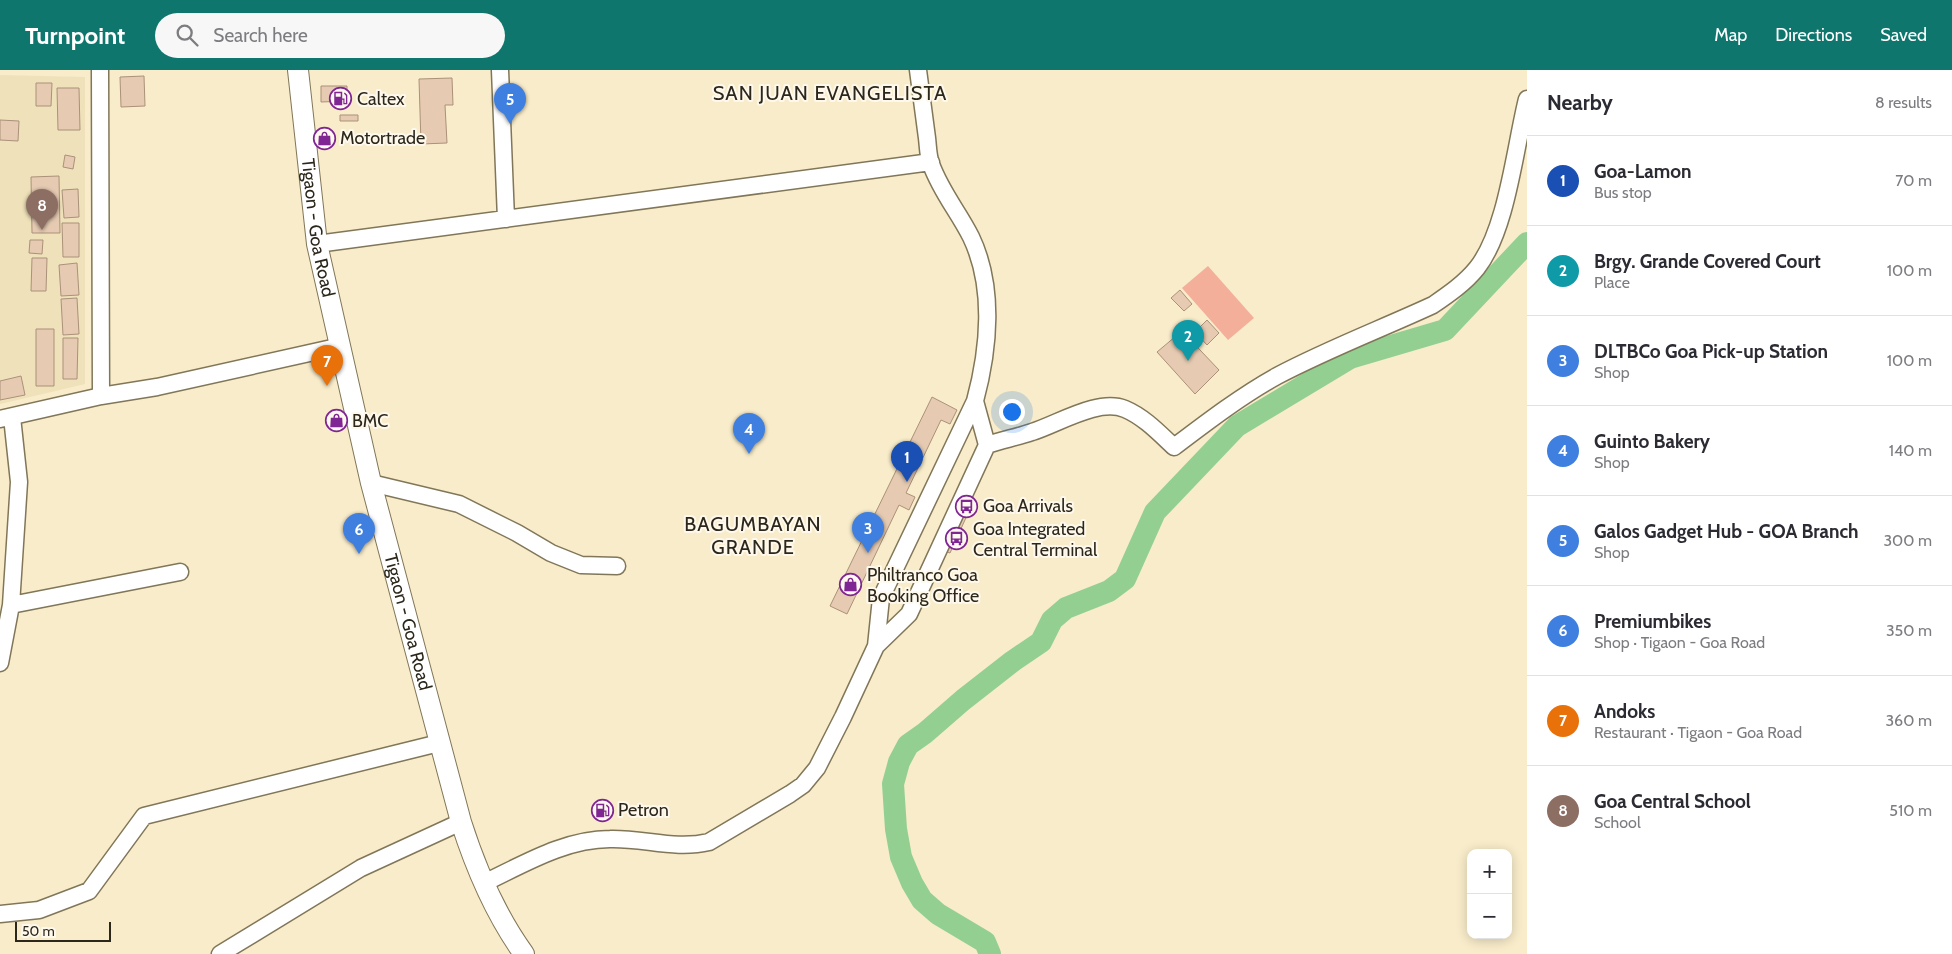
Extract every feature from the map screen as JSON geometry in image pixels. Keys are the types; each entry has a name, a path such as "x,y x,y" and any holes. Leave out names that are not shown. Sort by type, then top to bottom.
{"main road":[{"name":"Tigaon - Goa Road","path":"298,70 317,244 371,483 461,822 496,911 524,954"}],"street":[{"path":"100,70 101,396"},
{"path":"500,70 506,218"},
{"path":"484,883 561,847 579,843 611,839 673,846 696,845 709,842 803,785 817,768 844,718 876,646 881,598 975,401 983,373 987,339 987,305 983,275 972,238 942,191 930,162 918,70"},
{"path":"987,445 1033,432 1086,411 1112,406 1123,408 1145,421 1174,447 1218,414 1277,376 1433,305 1444,298 1466,281 1478,267 1491,241 1501,216 1527,99"},
{"path":"317,244 930,162"},
{"path":"0,663 4,625 11,605 19,482 6,418 101,396 157,387 341,346"},
{"path":"876,646 909,614 987,445 975,401"},
{"path":"371,483 459,504 517,533 550,553 580,565 617,566"},
{"path":"11,605 180,572"},
{"path":"0,914 39,910 89,891 144,816 439,743"},
{"path":"220,954 361,868 461,822"}],"shaded area":[{"path":"0,75 85,77 85,384 0,404"},
{"path":"1208,266 1254,318 1228,340 1182,288"}],"building":[{"path":"144,76 145,106 121,107 120,77"},
{"path":"452,78 453,105 445,105 447,143 421,144 419,79"},
{"path":"36,83 52,83 51,106 36,106"},
{"path":"321,86 347,86 347,101 321,102"},
{"path":"57,88 79,88 80,130 58,130"},
{"path":"340,115 358,115 358,121 340,121"},
{"path":"0,120 19,121 18,141 0,140"},
{"path":"65,155 75,157 73,169 63,167"},
{"path":"59,176 60,233 32,233 31,177"},
{"path":"78,189 79,217 64,218 62,190"},
{"path":"62,223 79,223 79,257 63,257"},
{"path":"30,240 43,240 42,254 29,253"},
{"path":"32,258 47,258 46,291 31,291"},
{"path":"77,263 79,295 61,296 59,265"},
{"path":"1180,290 1192,304 1184,311 1171,298"},
{"path":"77,298 79,334 63,335 61,299"},
{"path":"1207,320 1219,333 1207,345 1195,332"},
{"path":"36,329 54,329 54,386 36,386"},
{"path":"1182,331 1219,370 1195,394 1157,352"},
{"path":"63,338 78,338 77,379 63,379"},
{"path":"21,376 25,395 0,400 0,381"},
{"path":"932,397 957,410 950,424 941,420 906,493 915,497 909,510 899,505 847,614 830,606"},
{"path":"964,509 969,511 950,553 945,551"}],"waterway":[{"path":"990,954 985,942 938,914 922,900 912,883 901,857 896,829 893,784 899,762 908,745 1013,661 1041,642 1052,620 1066,608 1109,591 1125,579 1155,512 1237,426 1350,358 1445,330 1527,243"}],"place":[{"name":"Caltex","path":"341,99"},
{"name":"Galos Gadget Hub - GOA Branch","path":"510,124"},
{"name":"Motortrade","path":"324,138"},
{"name":"Goa Central School","path":"42,230"},
{"name":"Brgy. Grande Covered Court","path":"1188,361"},
{"name":"Andoks","path":"327,386"},
{"name":"BMC","path":"336,421"},
{"name":"Guinto Bakery","path":"749,454"},
{"name":"Goa-Lamon","path":"907,482"},
{"name":"Goa Arrivals","path":"967,506"},
{"name":"Goa Integrated Central Terminal","path":"957,539"},
{"name":"DLTBCo Goa Pick-up Station","path":"868,553"},
{"name":"Premiumbikes","path":"359,554"},
{"name":"Philtranco Goa Booking Office","path":"851,585"},
{"name":"Petron","path":"602,810"}],"district":[{"name":"SAN JUAN EVANGELISTA","path":"830,93"},
{"name":"BAGUMBAYAN GRANDE","path":"753,536"}]}
